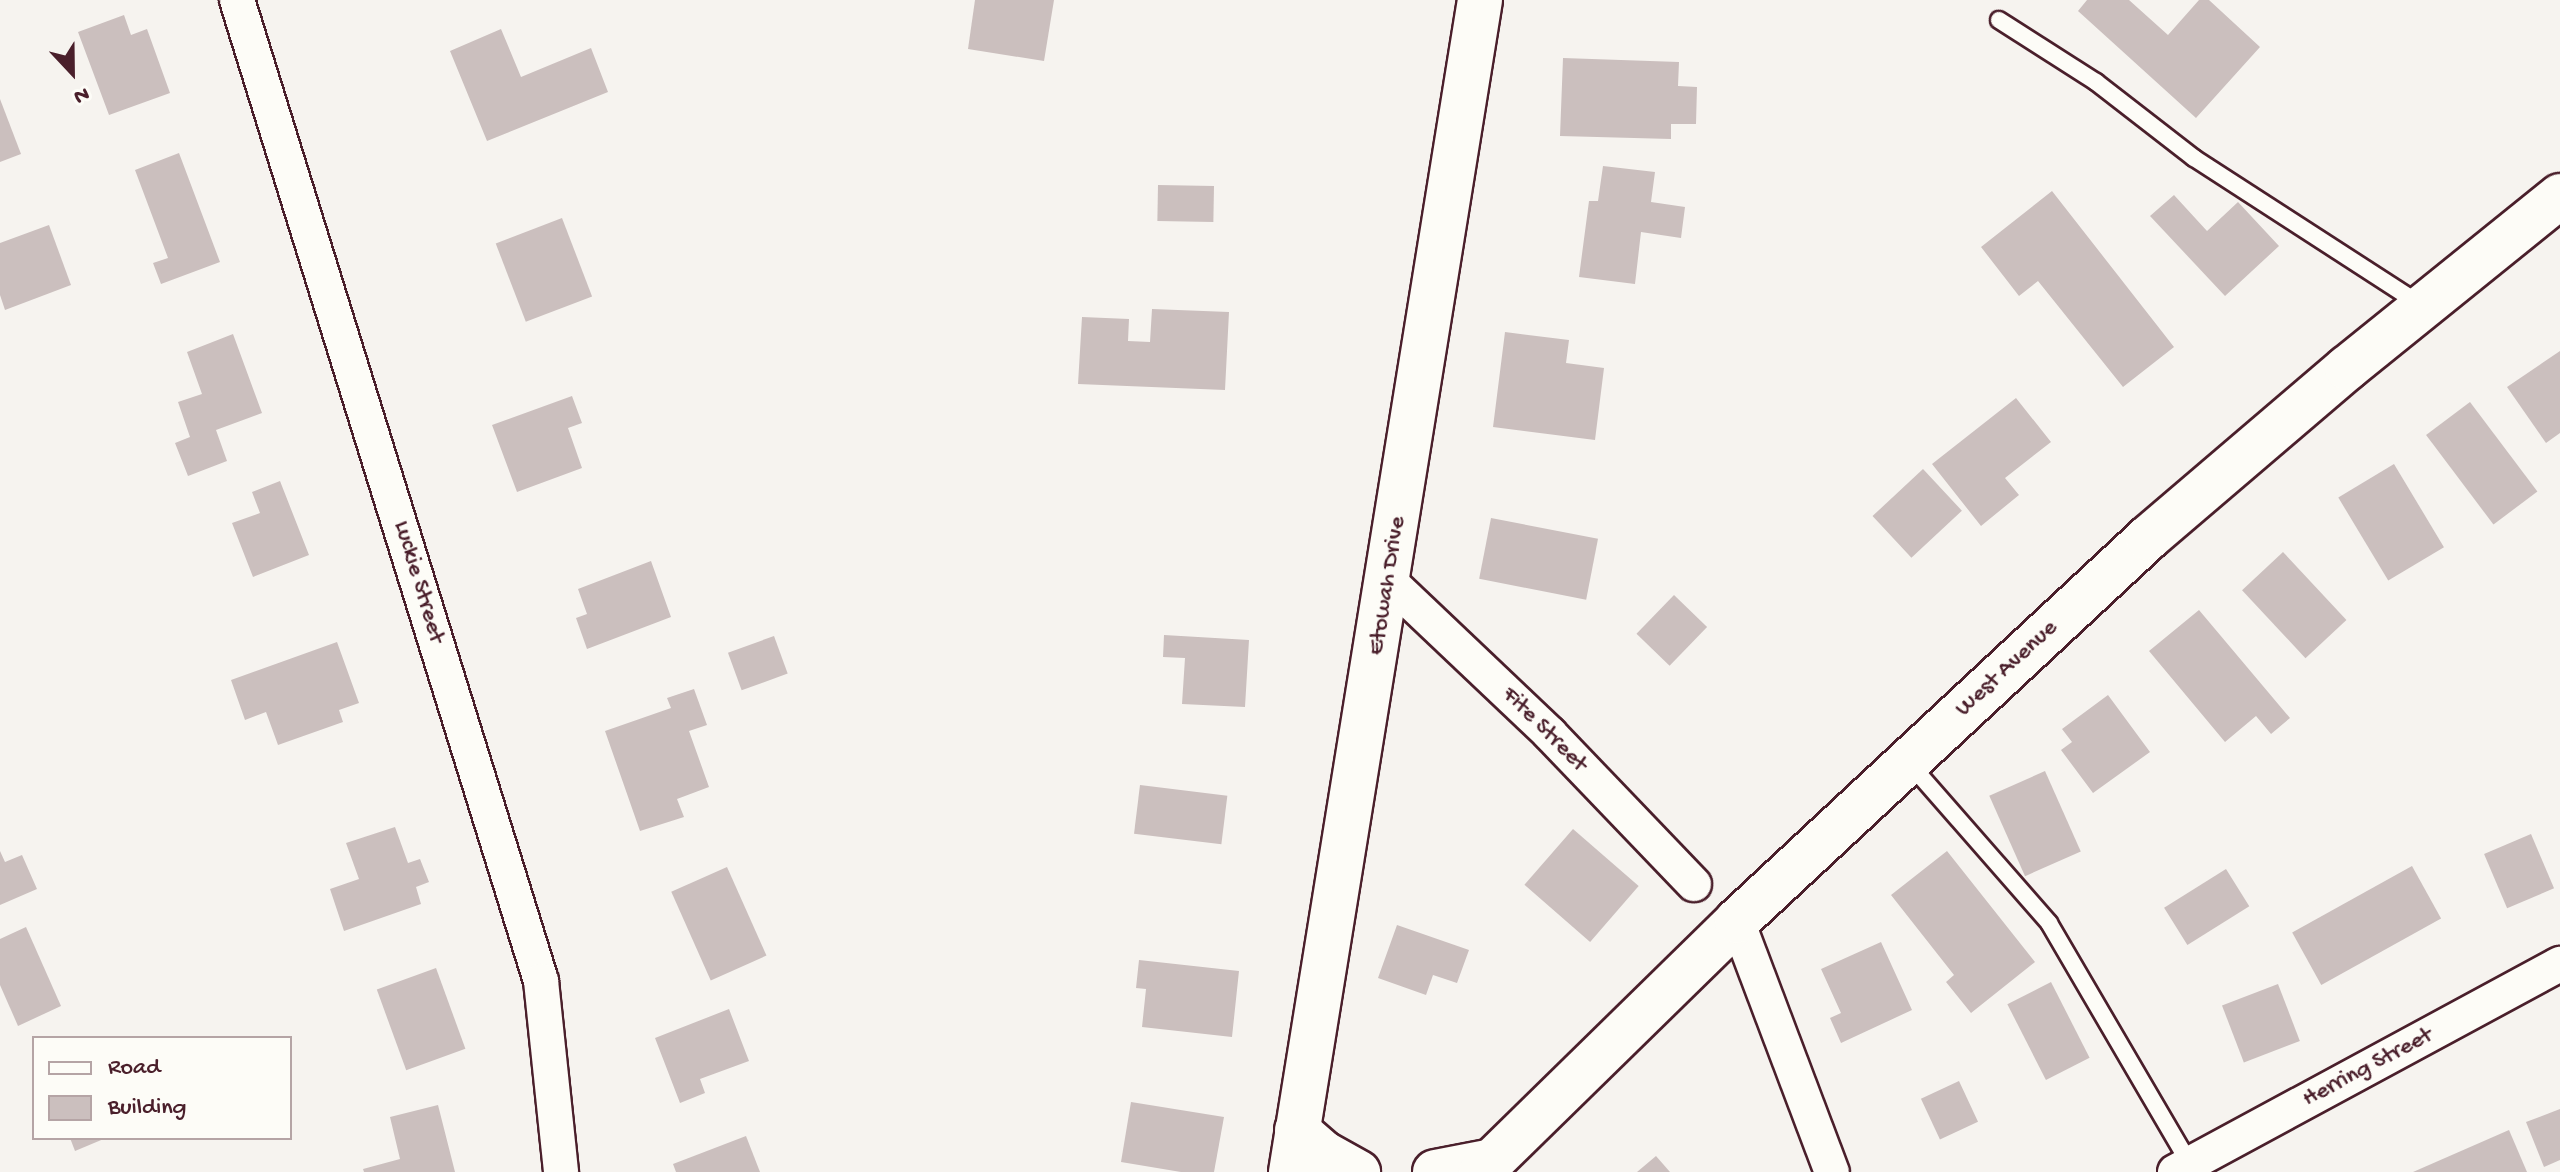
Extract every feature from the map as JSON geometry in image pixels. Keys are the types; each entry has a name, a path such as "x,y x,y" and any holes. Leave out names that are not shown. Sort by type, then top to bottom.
{"main road":[{"name":"Etowah Drive","path":"1294,1151 1389,581 1480,0"},
{"name":"West Avenue","path":"1486,1167 1737,921 2148,538 2422,306 2560,196"},
{"path":"1294,1151 1325,1154 1358,1172"},
{"path":"1435,1172 1486,1167"}],"street":[{"name":"Luckie Street","path":"237,0 541,981 561,1172"},
{"name":"Fite Street","path":"1389,581 1550,734 1694,884"},
{"path":"1737,921 1832,1172"},
{"name":"Herring Street","path":"2182,1168 2560,964"}],"lane":[{"path":"1999,20 2096,82 2194,158 2422,306"},
{"path":"1908,762 2049,923 2182,1168"}],"building":[{"path":"975,0 1054,0 1044,61 968,49"},
{"path":"2087,0 2129,0 2168,35 2199,0 2209,0 2260,47 2196,118 2078,11"},
{"path":"124,15 131,35 147,29 170,93 109,115 78,32"},
{"path":"501,29 521,77 591,48 608,92 487,141 450,51"},
{"path":"1563,58 1679,62 1678,86 1697,87 1696,124 1671,124 1671,139 1560,136"},
{"path":"0,99 21,154 0,162"},
{"path":"179,153 220,262 161,284 153,263 168,258 135,170"},
{"path":"1603,166 1655,172 1651,202 1685,207 1681,238 1641,232 1635,284 1579,277 1589,201 1598,201"},
{"path":"1158,185 1214,186 1213,222 1157,221"},
{"path":"2052,191 2174,347 2123,387 2038,281 2019,296 1981,247"},
{"path":"2174,195 2207,231 2238,202 2279,246 2225,296 2150,216"},
{"path":"562,218 592,296 526,322 496,243"},
{"path":"49,225 71,285 5,310 0,295 0,243"},
{"path":"1152,309 1229,312 1225,390 1078,384 1082,317 1129,319 1128,341 1150,342"},
{"path":"1505,332 1569,340 1566,363 1604,368 1595,440 1493,427"},
{"path":"233,334 262,413 216,430 227,461 188,476 175,443 190,437 178,402 202,394 187,352"},
{"path":"2560,351 2560,433 2546,443 2507,387"},
{"path":"572,396 582,423 568,428 582,468 517,492 492,425"},
{"path":"2016,398 2051,442 2005,478 2019,495 1981,526 1932,464"},
{"path":"2470,402 2537,491 2493,525 2426,435"},
{"path":"2394,464 2444,547 2388,581 2338,497"},
{"path":"1923,469 1962,511 1911,558 1873,516"},
{"path":"280,481 309,555 253,577 232,523 260,513 252,492"},
{"path":"1491,518 1598,539 1586,600 1479,579"},
{"path":"2283,552 2346,620 2305,658 2242,590"},
{"path":"651,561 671,617 587,649 576,618 587,614 578,589"},
{"path":"1674,595 1707,627 1670,666 1636,634"},
{"path":"2199,610 2290,718 2271,734 2256,716 2225,742 2149,651"},
{"path":"1164,635 1249,640 1245,707 1182,704 1185,658 1163,657"},
{"path":"774,636 788,674 742,690 728,653"},
{"path":"337,642 359,703 339,710 343,722 278,745 266,712 245,720 231,680"},
{"path":"694,689 707,725 689,731 709,787 677,799 684,817 640,831 605,731 671,708 667,698"},
{"path":"2108,695 2150,752 2093,793 2061,750 2072,742 2062,729"},
{"path":"2045,771 2081,851 2025,876 1989,796"},
{"path":"1140,785 1227,796 1221,844 1134,834"},
{"path":"395,827 408,863 420,859 429,882 416,887 421,904 344,931 330,889 359,879 346,843"},
{"path":"1573,829 1639,886 1590,942 1524,885"},
{"path":"2531,834 2554,888 2507,908 2484,854"},
{"path":"0,851 5,862 22,855 37,889 0,905"},
{"path":"1947,851 2035,962 1971,1013 1946,982 1954,975 1891,895"},
{"path":"2412,866 2441,918 2321,985 2292,932"},
{"path":"727,867 766,956 711,980 671,892"},
{"path":"2226,869 2249,906 2187,945 2164,908"},
{"path":"1397,925 1469,950 1457,983 1433,975 1426,995 1378,978"},
{"path":"26,927 61,1006 18,1026 0,985 0,939"},
{"path":"1881,942 1912,1010 1841,1043 1830,1018 1841,1013 1821,969"},
{"path":"1139,960 1239,971 1232,1037 1142,1027 1146,989 1136,988"},
{"path":"436,968 465,1049 406,1070 377,990"},
{"path":"2051,982 2090,1058 2046,1080 2007,1004"},
{"path":"2278,984 2300,1041 2244,1062 2222,1006"},
{"path":"729,1009 749,1061 700,1079 705,1093 680,1103 655,1038"},
{"path":"1959,1081 1978,1122 1940,1140 1921,1099"},
{"path":"1131,1102 1224,1117 1214,1172 1181,1172 1121,1162"},
{"path":"438,1105 455,1172 364,1172 363,1169 400,1159 390,1117"},
{"path":"2560,1109 2560,1160 2544,1167 2526,1122"},
{"path":"2509,1130 2527,1172 2413,1172"},
{"path":"746,1136 760,1172 676,1172 673,1164"},
{"path":"71,1140 101,1140 75,1151"},
{"path":"1656,1156 1670,1172 1637,1172"}]}
